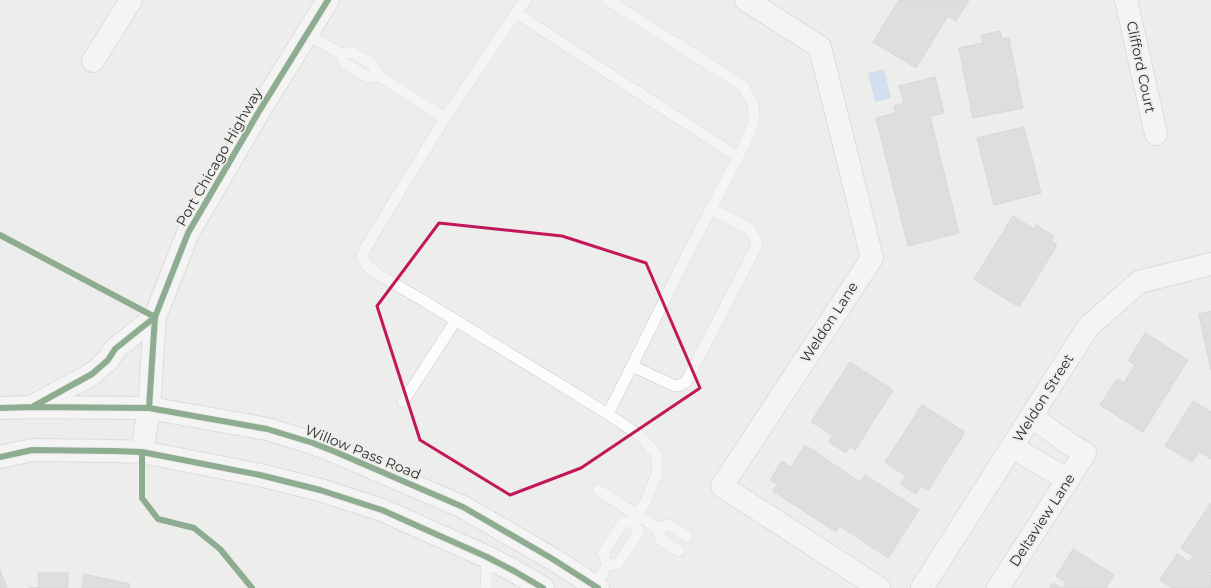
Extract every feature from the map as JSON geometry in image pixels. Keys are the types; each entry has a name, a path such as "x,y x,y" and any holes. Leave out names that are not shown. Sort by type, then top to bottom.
{"street":[{"path":"93,61 131,0"},
{"name":"Port Chicago Highway","path":"142,452 149,408 155,317 188,233 258,113 328,0"},
{"name":"Weldon Lane","path":"746,0 820,47 872,258 722,486 879,588"},
{"name":"Clifford Court","path":"1126,0 1156,134"},
{"name":"Weldon Street","path":"922,588 1088,327 1139,282 1211,264"},
{"path":"33,406 92,374 108,360 114,349 155,317"},
{"name":"Willow Pass Road","path":"0,408 33,406 149,408 267,429 313,443 463,507 551,558 596,587"},
{"name":"Deltaview Lane","path":"998,588 1085,453 1032,417"},
{"path":"1012,447 1068,480"},
{"path":"0,457 32,450 142,452 260,475 320,490 382,510 487,557 543,588"}],"lane":[{"path":"526,0 446,118 366,247 362,257 367,266 379,275 456,320 608,414 639,435 657,455 657,474 645,503 635,519 623,522 603,554 608,565"},
{"path":"608,0 743,86 751,100 754,111 753,123 738,157 608,414"},
{"path":"516,13 738,157"},
{"path":"307,34 342,54 352,52 373,65 379,76 446,118"},
{"path":"632,366 672,385 678,386 686,382 756,247 758,241 750,229 711,209"},
{"path":"403,402 456,320"},
{"path":"598,490 635,519 658,528 669,525 688,536"},
{"path":"608,565 618,564 639,532 635,519"},
{"path":"658,528 661,540 679,551"},
{"path":"486,588 487,557"},
{"path":"596,587 608,565"}],"highlighted area":[{"path":"439,223 562,236 646,263 700,388 581,468 510,495 420,440 377,306"}],"water":[{"path":"884,69 891,98 875,102 868,73"}],"building":[{"path":"899,0 969,0 956,21 948,16 916,68 873,42"},
{"path":"1000,31 1002,39 1009,38 1023,108 973,118 959,48 983,43 981,35"},
{"path":"935,77 944,113 930,116 959,233 908,246 876,118 896,113 894,106 904,103 899,86"},
{"path":"1024,127 1041,193 994,205 977,138"},
{"path":"1013,216 1034,229 1036,225 1054,236 1051,241 1057,245 1019,307 974,279"},
{"path":"1211,311 1211,370 1199,314"},
{"path":"1145,333 1188,360 1143,432 1100,405 1117,379 1124,383 1135,365 1128,361"},
{"path":"850,362 893,390 855,450 850,446 846,453 829,442 833,435 811,422"},
{"path":"1193,401 1211,412 1211,459 1199,451 1192,462 1165,446"},
{"path":"922,405 965,432 928,490 921,486 916,494 900,484 906,476 885,462"},
{"path":"805,445 860,482 865,475 919,510 888,558 840,526 836,532 773,491 777,484 770,480 782,461 791,467"},
{"path":"1210,504 1211,572 1209,575 1211,576 1211,588 1172,588 1160,580 1177,554 1189,562 1193,556 1181,548"},
{"path":"1073,549 1114,575 1106,588 1063,588 1066,582 1056,576"},
{"path":"0,570 7,588 0,588"},
{"path":"38,573 68,573 68,588 39,588"},
{"path":"84,574 130,584 129,588 82,588"},
{"path":"1053,583 1062,588 1050,588"}],"cycle path":[{"path":"149,408 155,317 188,233 258,113 328,0"},
{"path":"0,235 155,317"},
{"path":"34,406 92,374 108,360 115,349 155,317"},
{"path":"0,408 149,408 267,429 313,443 463,507 551,558 598,588"},
{"path":"0,457 32,450 142,452 260,475 320,490 382,510 487,557 543,588"},
{"path":"142,452 142,498 158,519 194,528 220,549 252,588"}]}
